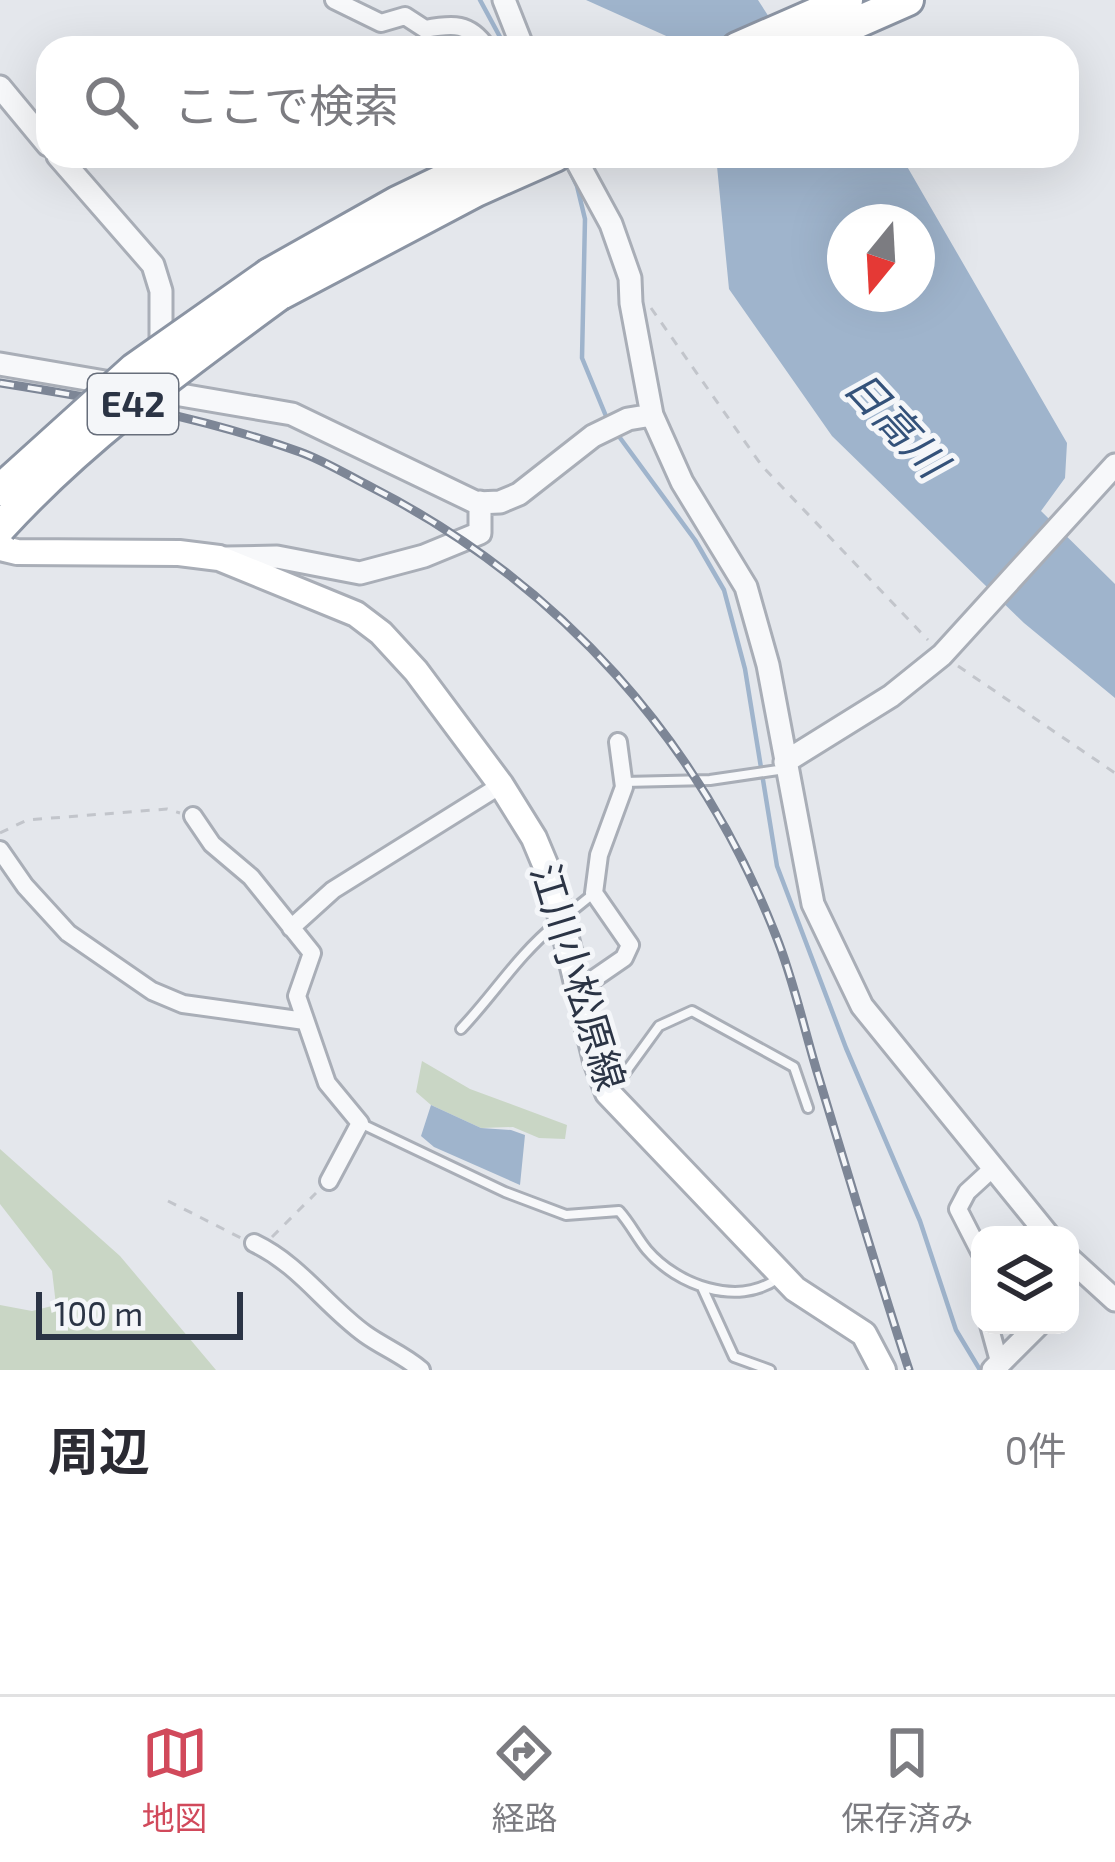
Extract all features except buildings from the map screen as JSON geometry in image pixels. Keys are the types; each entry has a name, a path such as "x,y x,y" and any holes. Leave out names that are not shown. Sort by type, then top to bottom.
{"highway":[{"path":"764,36 847,0"},
{"path":"826,36 908,0"},
{"name":"E42","path":"0,490 134,369 274,285 397,202 469,168"},
{"name":"E42","path":"0,528 113,421 274,285 528,168"}],"main road":[{"name":"江川小松原線","path":"0,548 219,558 356,614 381,633 416,671 501,785 534,838 552,881 608,1093 795,1289 864,1334 883,1370"}],"street":[{"path":"334,0 381,23 405,16 424,29 452,24 466,26 476,36"},
{"path":"504,0 518,36"},
{"path":"0,87 36,130"},
{"path":"68,168 153,265 160,290 162,392"},
{"path":"581,168 611,224 630,278 652,415 682,482 746,587 768,665 813,904 862,1006 1040,1226"},
{"path":"0,364 292,414 481,502 500,502 519,494 592,436 628,419 652,415"},
{"path":"786,765 891,696 942,655 1115,465"},
{"path":"219,558 277,556 360,573 424,556 480,533 481,502"},
{"path":"579,989 624,958 630,945 594,893 599,855 624,782 618,742"},
{"path":"291,928 333,890 501,785"},
{"path":"193,816 212,844 251,877 312,953 297,996 327,1083 360,1124 329,1181"},
{"path":"0,850 68,933 152,991 183,1004 305,1021"},
{"path":"971,1234 958,1209 967,1192 992,1169"},
{"path":"258,1245 311,1281 328,1303 367,1336 421,1370"},
{"path":"1079,1277 1115,1300"},
{"path":"991,1334 997,1368"},
{"path":"997,1368 1029,1334"}],"lane":[{"path":"624,782 710,780 786,765"},
{"path":"460,1029 494,994 521,953 594,893"},
{"path":"608,1093 659,1026 692,1011 794,1067 808,1108"},
{"path":"360,1124 566,1215 619,1211 648,1251 694,1285 761,1289 782,1274"},
{"path":"702,1287 734,1357 770,1370"}],"path":[{"path":"630,278 762,466 872,576 942,655 1115,773"},
{"path":"0,833 26,820 88,814 166,809 193,816"},
{"path":"168,1201 258,1245 329,1181"}],"green space":[{"path":"422,1061 470,1089 567,1125 565,1139 539,1138 513,1127 481,1128 431,1105 416,1092"},
{"path":"0,1149 120,1256 216,1370 0,1370 0,1305 32,1311 56,1305 52,1271 0,1204"}],"water":[{"path":"586,0 758,0 781,36 666,36"},
{"name":"日高川","path":"717,168 908,168 929,204 827,204 827,312 935,312 935,215 1067,443 1065,478 1041,511 1115,584 1115,698 1024,623 832,436 729,289"},
{"path":"431,1105 481,1128 525,1135 520,1185 434,1147 421,1136"}],"waterway":[{"path":"480,0 500,36"},
{"path":"568,168 585,219 582,358 608,421"},
{"path":"615,431 695,540 724,590 745,669 777,866 846,1048 920,1221 956,1330 980,1370"}],"railway":[{"path":"0,383 189,419 319,460 441,527 504,571 616,675 707,797 745,865 776,936 909,1370"}]}
